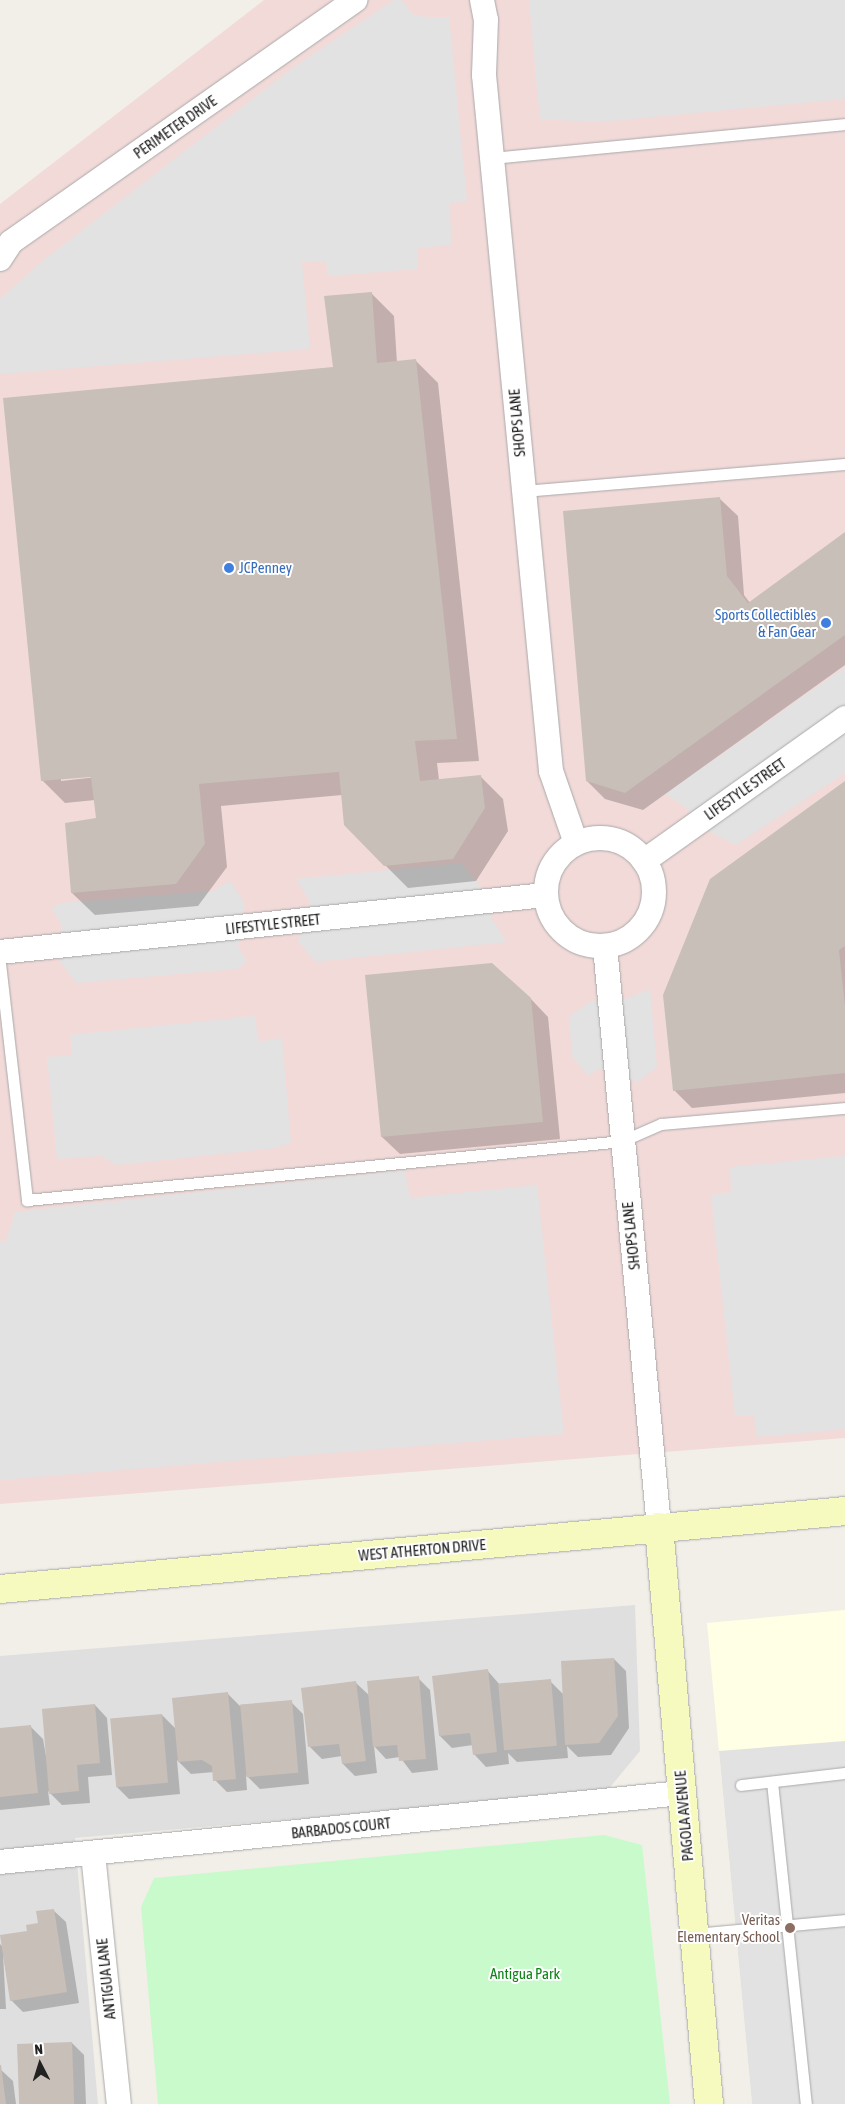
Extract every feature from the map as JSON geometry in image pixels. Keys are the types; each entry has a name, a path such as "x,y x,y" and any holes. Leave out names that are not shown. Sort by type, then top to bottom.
{"street":[{"name":"PERIMETER DRIVE","path":"0,259 12,242 355,0"},
{"name":"SHOPS LANE","path":"482,0 486,20 484,75 551,772 576,843"},
{"name":"LIFESTYLE STREET","path":"644,860 845,718"},
{"path":"605,837 623,842 644,860 654,883 654,900 649,916 639,930 625,940 605,946 575,940 561,930 551,917 546,895 550,868 559,855 576,843 605,837"},
{"name":"LIFESTYLE STREET","path":"0,952 546,895"},
{"name":"SHOPS LANE","path":"605,946 660,1527"},
{"name":"WEST ATHERTON DRIVE","path":"0,1589 845,1511"},
{"name":"PAGOLA AVENUE","path":"660,1527 709,2104"},
{"name":"BARBADOS COURT","path":"0,1862 682,1793"},
{"name":"ANTIGUA LANE","path":"93,1854 119,2104"}],"lane":[{"path":"492,158 845,124"},
{"path":"523,491 845,464"},
{"path":"0,963 27,1200 622,1141 661,1124 845,1108"},
{"path":"741,1785 845,1773"},
{"path":"772,1782 806,2104"},
{"path":"695,1934 845,1920"}],"shaded area":[{"path":"264,0 845,0 845,1438 0,1504 0,204"},
{"path":"394,0 402,0 412,14 424,17 449,17 467,201 450,203 451,245 418,248 418,269 328,276 326,261 302,262 310,349 0,374 0,299 45,259 294,67"},
{"path":"529,0 845,0 845,99 598,122 540,119"},
{"path":"845,667 845,773 736,845 712,833 684,806 665,794"},
{"path":"461,863 480,886 493,921 507,942 315,962 298,941 310,902 296,879"},
{"path":"230,881 244,902 238,947 247,962 237,969 76,983 60,961 61,924 52,908 61,903 212,891"},
{"path":"650,989 657,1067 638,1082 598,1069 588,1076 572,1056 569,1016 592,1001 626,999"},
{"path":"255,1016 258,1042 282,1038 291,1143 276,1148 117,1165 101,1156 57,1159 47,1057 72,1055 70,1035"},
{"path":"845,1156 845,1429 757,1437 754,1415 735,1415 711,1195 731,1192 730,1167"},
{"path":"405,1170 410,1198 537,1185 564,1434 0,1480 0,1242 6,1241 15,1212"},
{"path":"635,1605 640,1751 606,1792 75,1838 98,2104 0,2104 0,1656"},
{"name":"Veritas Elementary School","path":"845,1610 845,2104 752,2104 707,1623"},
{"name":"Veritas Elementary School","path":"845,1741 845,2104 752,2104 719,1751"}],"green space":[{"name":"Antigua Park","path":"604,1835 642,1845 670,2104 158,2104 141,1907 154,1878"}],"building":[{"name":"JCPenney","path":"372,292 377,363 416,359 457,739 415,741 420,781 481,775 485,808 453,859 384,866 344,825 339,772 199,784 205,844 176,884 71,893 65,823 96,818 91,777 41,781 3,398 333,367 324,296"},
{"path":"720,497 727,576 748,603 845,532 845,635 625,793 586,781 563,511"},
{"path":"845,781 845,946 839,950 845,1006 845,1073 673,1091 663,995 710,879"},
{"path":"492,963 531,998 543,1122 381,1137 365,975"},
{"path":"614,1658 618,1716 599,1743 565,1745 561,1661"},
{"path":"488,1669 497,1752 473,1755 470,1733 439,1736 432,1676"},
{"path":"419,1676 426,1759 399,1761 397,1745 373,1747 367,1681"},
{"path":"551,1679 557,1746 504,1750 498,1684"},
{"path":"356,1681 366,1761 342,1764 339,1744 308,1747 301,1688"},
{"path":"228,1692 236,1779 213,1781 212,1766 202,1760 178,1762 172,1698"},
{"path":"292,1700 298,1773 247,1777 240,1705"},
{"path":"95,1704 100,1763 77,1765 79,1791 49,1794 42,1709"},
{"path":"162,1714 168,1783 116,1787 110,1719"},
{"path":"31,1725 38,1793 0,1797 0,1728"},
{"path":"54,1909 67,1992 10,2001 0,1935 27,1931 26,1925 38,1923 36,1911"},
{"path":"72,2042 74,2104 19,2104 17,2044"},
{"path":"1,2065 6,2104 0,2104"}],"place":[{"name":"JCPenney","path":"229,568"},
{"name":"Sports Collectibles & Fan Gear","path":"826,623"},
{"name":"Veritas Elementary School","path":"790,1928"}]}
